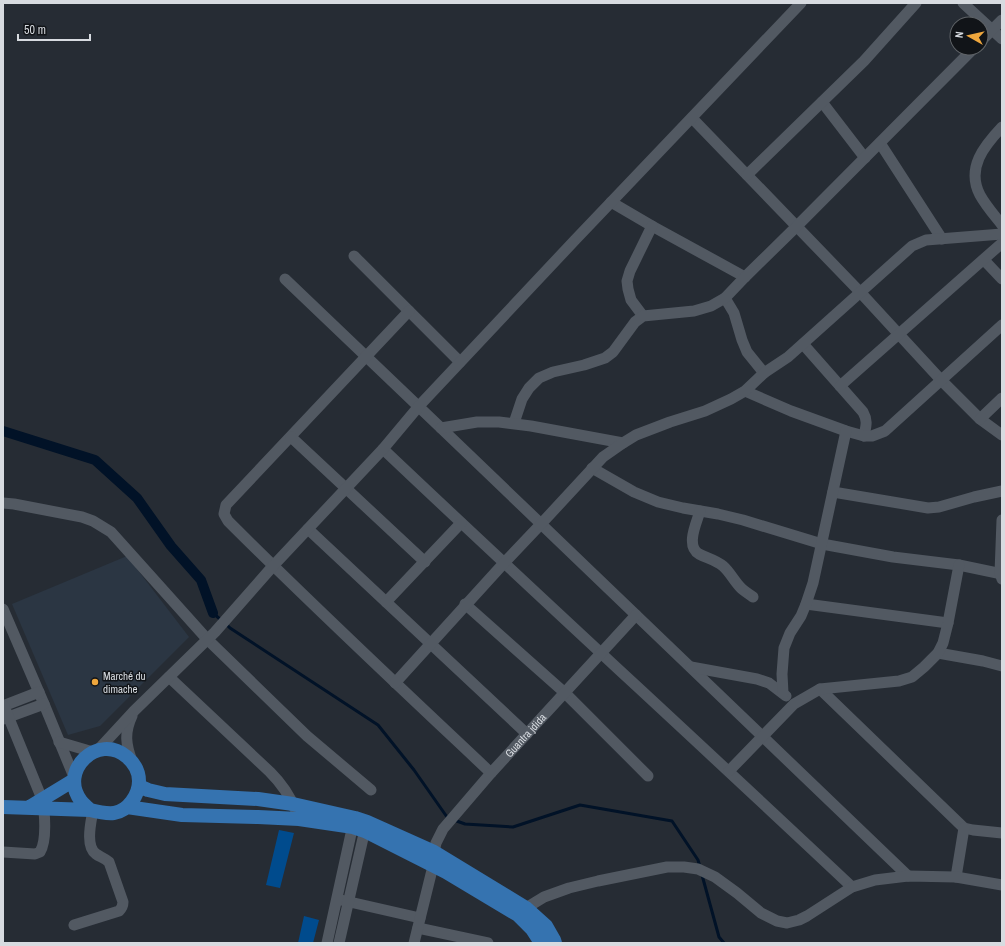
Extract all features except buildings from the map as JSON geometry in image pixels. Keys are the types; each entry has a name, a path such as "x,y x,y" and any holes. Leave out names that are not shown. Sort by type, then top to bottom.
{"main road":[{"path":"3,807 28,808 43,804 92,810 104,813 115,813 127,807 135,797 139,786 139,777 136,769 132,761 123,753 110,749 96,751 84,758 77,767 74,779 76,792 81,802 92,810"},
{"path":"43,804 74,779"},
{"path":"139,786 165,794 258,799 293,804 360,824 434,859 446,872 546,926 554,940 554,943"},
{"path":"127,807 182,815 258,817 360,824"},
{"path":"522,912 541,943"}],"street":[{"path":"747,175 864,61 916,3"},
{"path":"963,3 1002,39"},
{"path":"59,742 96,751 134,711 211,636 273,566 383,449 419,406 798,4"},
{"path":"989,33 1002,20"},
{"path":"514,423 522,399 529,388 539,378 553,372 584,365 605,358 613,352 635,322 643,316 694,311 711,306 725,298 966,56"},
{"path":"822,102 864,158"},
{"path":"692,118 980,419 1002,435"},
{"path":"1002,127 990,139 980,154 976,165 974,179 981,197 1002,225"},
{"path":"880,143 942,239"},
{"path":"612,202 652,226 745,277"},
{"path":"643,316 632,300 627,281 630,271 652,226"},
{"path":"394,683 431,644 465,604 603,457 636,435 670,422 705,412 745,391 764,373 788,357 803,344 912,246 926,240 1002,234"},
{"path":"840,386 1002,243"},
{"path":"354,256 460,362"},
{"path":"984,260 1002,279"},
{"path":"285,280 419,406 908,876"},
{"path":"725,298 734,313 747,352 764,373"},
{"path":"409,312 226,505 224,514 228,521 273,566 394,683 491,773"},
{"path":"745,391 784,408 846,431 864,436 872,436 885,431 1002,325"},
{"path":"803,344 863,412 866,417 864,436"},
{"path":"980,419 1002,398"},
{"path":"441,428 477,422 514,423 623,443"},
{"path":"783,693 782,674 784,648 790,633 801,616 813,583 846,431"},
{"path":"290,437 425,562"},
{"path":"383,449 852,887"},
{"path":"592,468 634,492 658,502 744,520 822,544 893,557 958,565 1001,575 1002,520"},
{"path":"833,492 928,508 939,507 1002,491"},
{"path":"3,503 82,517 93,521 111,532 307,736 371,790"},
{"path":"700,511 693,533 693,548 697,553 718,562 725,568 742,589 753,597"},
{"path":"386,602 461,523"},
{"path":"308,529 527,734"},
{"path":"729,771 794,704 820,689 899,682 912,677 924,667 938,653 943,643 958,565"},
{"path":"465,604 565,693 648,776"},
{"path":"806,604 948,623"},
{"path":"3,608 74,779"},
{"name":"Guantra jdida","path":"414,943 434,859 436,843 443,829 491,773 636,615"},
{"path":"938,653 1002,666"},
{"path":"691,667 769,683 783,693 794,704"},
{"path":"169,677 279,781 286,790 299,820"},
{"path":"820,689 964,828 1002,833"},
{"path":"3,852 35,854 40,852 43,848 43,804 6,718 4,706 39,692"},
{"path":"17,701 22,712"},
{"path":"6,718 44,704"},
{"path":"132,761 127,749 126,736 128,723 134,711"},
{"path":"74,924 119,911 123,905 109,862 95,854 91,849 90,828 92,810"},
{"path":"328,943 343,900 360,824"},
{"path":"956,877 964,828"},
{"path":"522,912 544,897 569,888 667,867 698,869 715,877 761,913 777,921 787,923 807,916 852,887 876,880 908,876 956,877 1002,885"},
{"path":"343,900 488,943"},
{"path":"339,943 343,900"}],"shaded area":[{"name":"Marché du dimache","path":"127,556 189,637 100,726 68,735 12,604"}],"waterway":[{"path":"3,431 95,460 137,498 171,546 201,580 213,613"},
{"path":"213,613 221,620"},
{"path":"226,624 378,725 414,770 449,818"},
{"path":"454,820 465,824 513,827 580,805 672,821 698,860 700,867"},
{"path":"702,875 719,937 724,943"}],"place":[{"name":"Marché du dimache","path":"95,682"}]}
